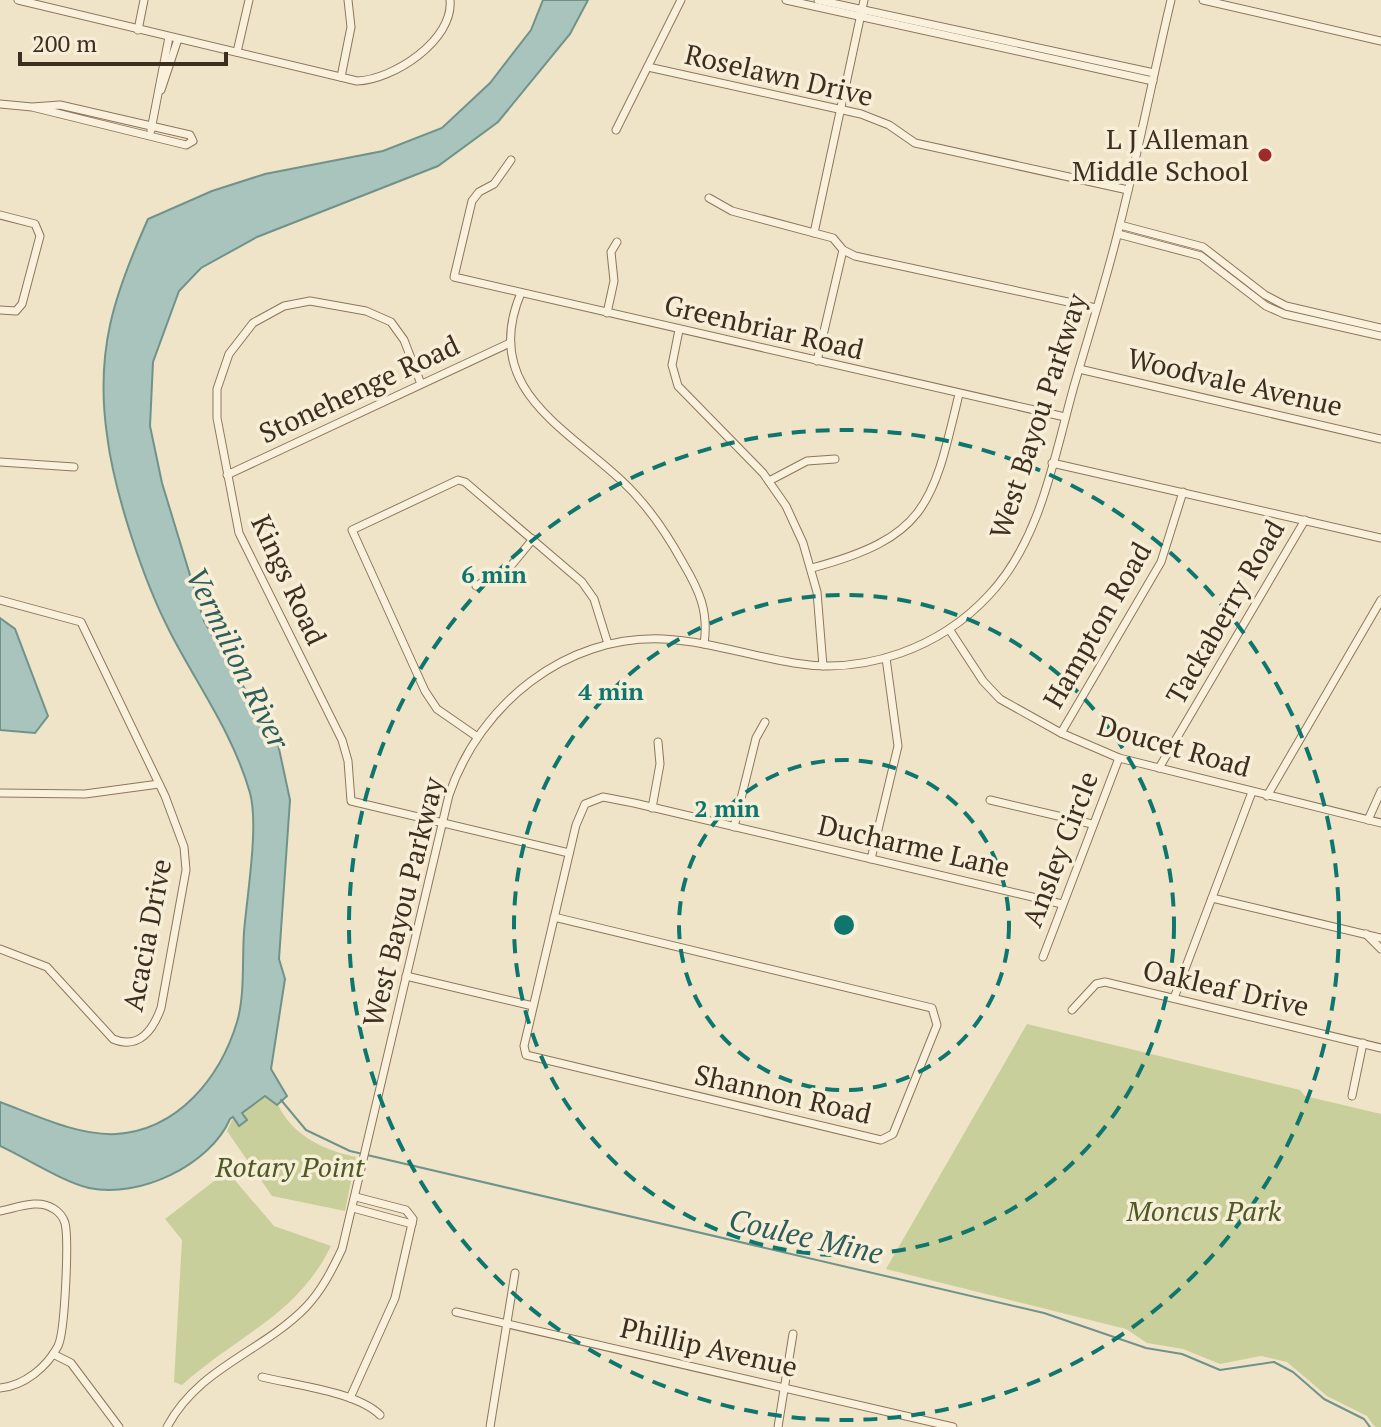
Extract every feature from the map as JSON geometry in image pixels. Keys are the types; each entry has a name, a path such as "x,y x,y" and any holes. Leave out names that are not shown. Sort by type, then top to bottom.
{"street":[{"path":"18,0 54,4 138,30 357,81 373,79 414,60 449,18 450,0"},
{"path":"138,30 144,0"},
{"path":"237,52 249,0"},
{"path":"341,77 352,20 348,0"},
{"path":"616,130 681,0"},
{"path":"786,0 862,13 1154,77"},
{"path":"818,0 862,13"},
{"path":"814,233 864,0"},
{"name":"West Bayou Parkway","path":"167,1427 186,1396 204,1379 277,1331 312,1300 342,1249 455,777 476,736 501,707 532,680 572,657 608,644 661,639 823,666 886,658 949,629 990,594 1012,565 1031,530 1119,230 1171,0"},
{"path":"1203,0 1381,41"},
{"path":"161,91 160,75 169,37"},
{"path":"149,136 178,39"},
{"name":"Roselawn Drive","path":"648,67 880,121 915,143 1128,190"},
{"path":"0,104 32,107 186,145 193,141 190,135 60,105 32,107"},
{"name":"Greenbriar Road","path":"511,160 498,180 472,201 454,277 1065,417"},
{"path":"709,198 732,211 835,239 843,250 855,256 1096,308"},
{"path":"0,215 35,224 40,236 22,304 16,311 0,310"},
{"path":"1119,230 1213,252 1241,280 1295,313 1360,327 1381,328"},
{"path":"607,313 614,281 611,252 617,242"},
{"path":"817,361 843,250"},
{"path":"521,293 510,343 520,382 533,404 622,480 665,531 701,597 706,617 704,644"},
{"name":"Kings Road","path":"421,384 398,330 383,317 317,301 270,312 253,323 235,342 220,376 217,409 242,542 342,740 349,768 349,799 356,804 569,853"},
{"path":"1360,327 1381,336"},
{"path":"679,330 672,365 678,386 769,481 792,517 812,568 820,610 823,666"},
{"name":"Stonehenge Road","path":"227,475 510,343"},
{"name":"Woodvale Avenue","path":"1079,369 1381,439"},
{"path":"812,568 874,549 913,520 929,497 940,472 959,394"},
{"path":"769,481 807,461 835,459"},
{"path":"0,462 74,467"},
{"path":"1052,463 1381,538"},
{"path":"476,736 437,709 425,691 352,530 458,480 533,539 588,590 608,644"},
{"name":"Hampton Road","path":"1061,733 1161,562 1183,492"},
{"name":"Tackaberry Road","path":"1159,768 1305,520"},
{"path":"476,586 510,567 533,539"},
{"name":"Acacia Drive","path":"0,600 81,622 159,784 184,847 186,870 161,1008 145,1035 131,1042 113,1039 47,967 0,949"},
{"path":"1267,796 1381,600"},
{"name":"Doucet Road","path":"949,629 983,681 1000,699 1061,733 1119,758 1381,823"},
{"path":"871,859 898,746 886,658"},
{"path":"734,827 756,738 765,722"},
{"path":"652,808 660,764 658,742"},
{"name":"Ansley Circle","path":"1043,957 1119,758"},
{"path":"0,793 85,794 159,784"},
{"path":"1368,820 1381,791"},
{"path":"1174,998 1252,792"},
{"name":"Ducharme Lane","path":"578,818 588,801 596,797 1062,904"},
{"path":"990,800 1092,824"},
{"name":"Shannon Road","path":"554,917 927,1006 935,1011 937,1025 893,1134 881,1140 529,1057 524,1046 533,1006 569,853 578,818"},
{"path":"1212,898 1381,938"},
{"path":"1364,932 1381,949"},
{"path":"406,976 533,1006"},
{"name":"Oakleaf Drive","path":"1072,1010 1096,984 1102,982 1381,1048"},
{"path":"1352,1096 1363,1043"},
{"path":"350,1398 395,1298 412,1224 411,1213 356,1197"},
{"path":"0,1211 40,1204 54,1209 64,1221 66,1273 62,1328 53,1354 24,1381 0,1388"},
{"path":"353,1208 412,1224"},
{"path":"490,1427 515,1273"},
{"name":"Phillip Avenue","path":"456,1312 785,1387 914,1422 953,1427"},
{"path":"778,1427 793,1334"},
{"path":"53,1354 71,1363 119,1427"},
{"path":"262,1377 350,1398 367,1404 380,1415"}],"green space":[{"name":"Moncus Park","path":"1027,1024 1300,1090 1305,1096 1381,1114 1381,1427 1375,1427 1367,1416 1327,1396 1287,1362 1261,1356 1220,1364 1183,1349 1147,1343 1126,1329 886,1269"},
{"name":"Rotary Point","path":"265,1093 275,1098 288,1121 307,1138 356,1157 345,1211 272,1196 227,1131 232,1120"},
{"path":"227,1171 274,1226 331,1246 317,1270 283,1308 182,1385 174,1382 182,1240 165,1219"}],"water":[{"path":"543,0 588,0 570,34 498,122 438,166 257,237 201,268 179,291 153,362 150,426 162,483 204,621 278,744 290,800 279,959 285,979 271,1069 287,1096 277,1105 265,1096 242,1113 247,1120 239,1126 233,1117 230,1119 207,1151 171,1175 129,1188 109,1190 79,1185 0,1146 0,1102 72,1128 116,1134 159,1123 193,1098 220,1063 240,1012 253,842 252,807 243,771 159,609 131,535 116,482 107,435 104,376 110,324 126,273 148,219 212,191 265,174 383,151 442,128 490,83 531,30"},
{"path":"0,618 15,629 48,716 35,733 0,730"}],"waterway":[{"name":"Coulee Mine","path":"281,1100 306,1130 350,1151 1044,1313 1146,1348 1182,1354 1220,1370 1274,1362 1293,1372 1324,1399 1364,1419 1370,1427"}],"place":[{"name":"L J Alleman Middle School","path":"1265,155"}],"water label":[{"name":"Vermilion River","path":"237,658"}]}
